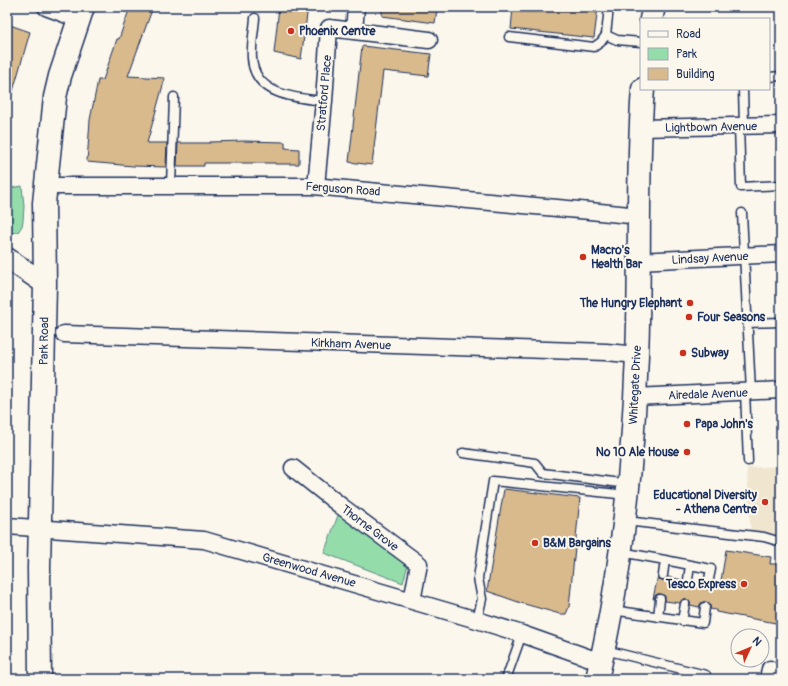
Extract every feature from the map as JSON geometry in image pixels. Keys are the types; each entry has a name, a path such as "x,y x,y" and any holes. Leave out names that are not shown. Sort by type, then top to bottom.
{"main road":[{"path":"651,18 654,7"},
{"name":"Park Road","path":"40,679 39,568 45,284 44,203 55,97 80,13"},
{"name":"Whitegate Drive","path":"601,664 612,610 625,521 635,396 637,355 640,128 643,90"}],"street":[{"path":"46,7 80,13"},
{"path":"354,31 356,7"},
{"name":"Stratford Place","path":"316,186 329,28 429,40"},
{"name":"Lightbown Avenue","path":"640,128 781,125"},
{"name":"Ferguson Road","path":"46,186 316,186 639,216"},
{"name":"Lindsay Avenue","path":"638,261 781,254"},
{"path":"7,258 45,284"},
{"name":"Kirkham Avenue","path":"64,334 590,352 637,355"},
{"name":"Airedale Avenue","path":"635,396 781,390"},
{"name":"Thorne Grove","path":"293,468 419,564 412,600"},
{"name":"Greenwood Avenue","path":"7,526 204,540 412,600 522,634 601,664"}],"lane":[{"path":"509,37 594,46 601,42 606,34 610,7"},
{"path":"255,18 252,59 254,69 261,82 270,89 285,95 324,101"},
{"path":"606,34 617,40 640,42"},
{"path":"770,77 781,76"},
{"path":"743,90 741,187 781,186"},
{"path":"171,186 174,97"},
{"path":"742,213 748,323 748,461"},
{"path":"748,323 781,322"},
{"path":"463,453 535,463 543,473 628,490"},
{"path":"477,620 482,599 478,578 494,481 628,490"},
{"path":"625,521 764,537 781,542"},
{"path":"621,552 711,569 708,584"},
{"path":"663,575 665,560"},
{"path":"688,580 690,565"},
{"path":"658,617 660,599"},
{"path":"682,621 685,604"},
{"path":"612,610 702,623 705,607"},
{"path":"506,679 522,634"},
{"path":"601,664 706,675"}],"shaded area":[{"name":"Educational Diversity - Athena Centre","path":"781,466 781,543 751,541 747,468"}],"green space":[{"path":"22,186 24,206 22,226 18,232 7,232 7,189"},
{"path":"340,510 408,564 403,583 324,553"}],"building":[{"path":"130,7 153,7 128,76 165,78 147,143 167,143 166,167 87,162 90,120 98,80 103,80"},
{"name":"Phoenix Centre","path":"279,7 308,7 301,59 274,53"},
{"path":"382,7 426,7 437,9 435,23 382,16"},
{"path":"513,7 598,7 594,38 511,29"},
{"path":"7,24 30,32 11,98 7,97"},
{"path":"362,46 431,54 428,76 383,71 372,165 349,162"},
{"path":"244,141 285,142 285,148 299,149 299,164 204,163 204,166 177,166 178,143"},
{"path":"504,489 580,498 569,607 566,614 560,614 521,603 487,591"},
{"path":"726,550 771,557 770,564 781,564 781,624 716,612 716,610 710,609 710,605 706,602 701,603 699,607 690,605 690,602 686,599 683,599 680,603 665,601 665,596 661,594 657,594 653,599 658,575 659,579 665,580 668,577 683,580 683,582 687,585 690,585 693,582 703,583 704,588 707,589 712,588 713,585 720,587"}],"place":[{"name":"Phoenix Centre","path":"291,31"},
{"name":"Macro's Health Bar","path":"583,257"},
{"name":"The Hungry Elephant","path":"690,303"},
{"name":"Four Seasons","path":"689,317"},
{"name":"Subway","path":"683,353"},
{"name":"Papa John's","path":"687,424"},
{"name":"No 10 Ale House","path":"687,452"},
{"name":"Educational Diversity - Athena Centre","path":"765,502"},
{"name":"B&M Bargains","path":"535,543"},
{"name":"Tesco Express","path":"744,584"}]}
